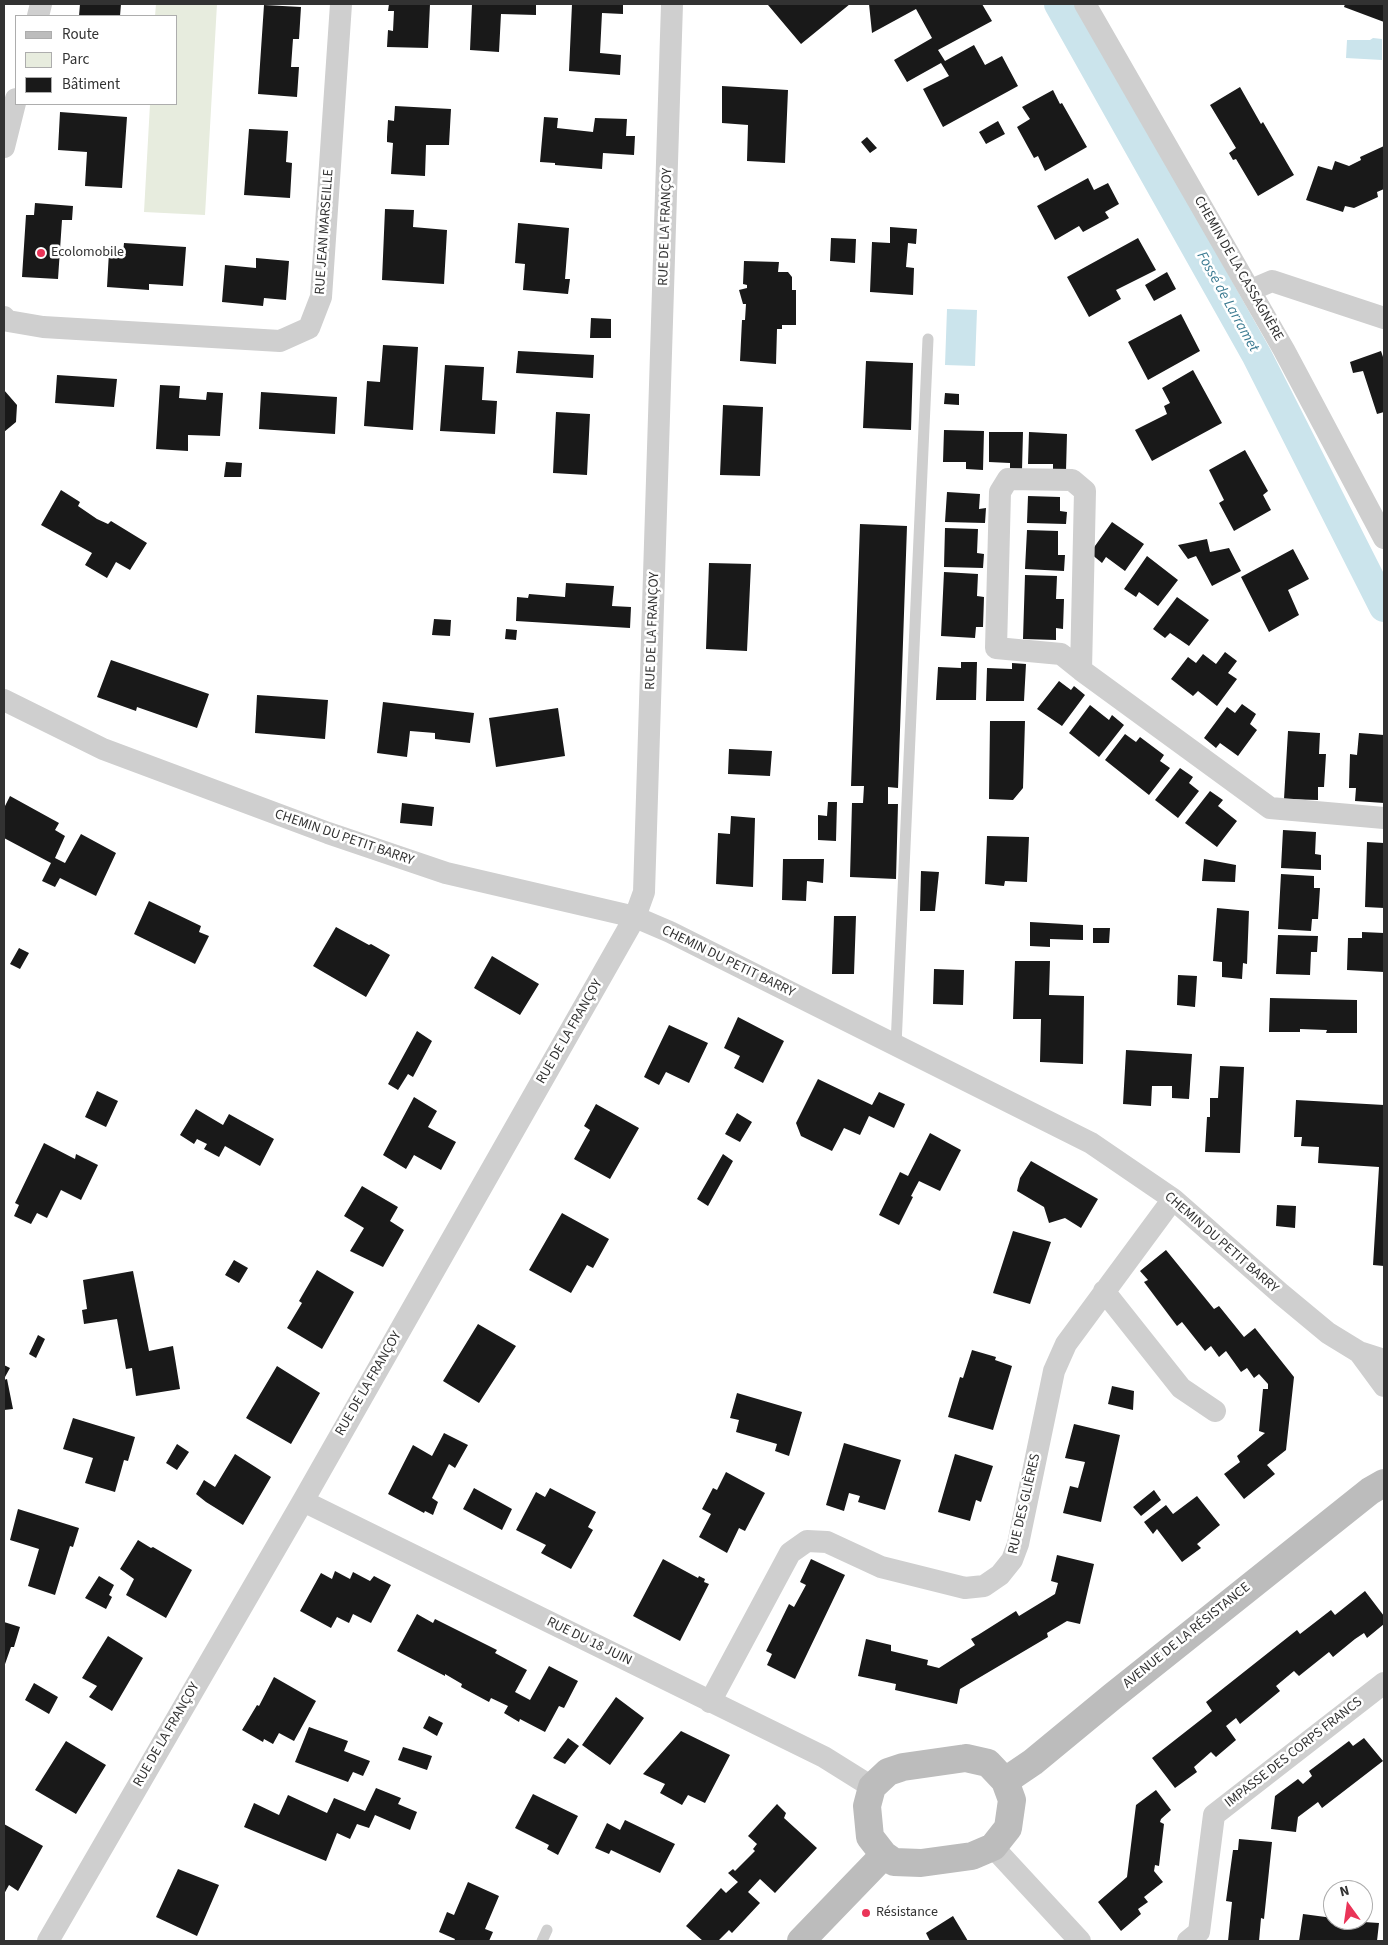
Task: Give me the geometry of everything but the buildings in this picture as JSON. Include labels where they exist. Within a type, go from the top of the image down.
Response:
[{"type":"street","name":"RUE JEAN MARSEILLE","points":[[4,317],[8,321],[42,327],[280,341],[309,328],[321,297],[341,4]]},
{"type":"street","name":"RUE DE LA FRANÇOY","points":[[48,1941],[303,1501],[635,917],[644,892],[672,4]]},
{"type":"street","name":"CHEMIN DE LA CASSAGNÈRE","points":[[1085,4],[1251,290],[1384,538]]},
{"type":"street","points":[[4,147],[15,103]]},
{"type":"street","points":[[1251,290],[1272,281],[1384,318]]},
{"type":"street","points":[[1081,670],[1085,491],[1072,480],[1008,479],[1000,492],[996,648],[1061,654],[1081,670],[1270,808],[1384,818]]},
{"type":"street","name":"CHEMIN DU PETIT BARRY","points":[[4,700],[103,749],[328,833],[446,873],[635,917],[670,932],[1090,1143],[1173,1199],[1280,1294],[1328,1333],[1359,1352],[1384,1360]]},
{"type":"street","name":"RUE DES GLIÈRES","points":[[710,1702],[790,1553],[807,1541],[827,1542],[881,1566],[965,1588],[984,1586],[1000,1574],[1012,1560],[1018,1544],[1054,1371],[1066,1344],[1173,1199]]},
{"type":"street","points":[[1104,1291],[1181,1388],[1215,1412]]},
{"type":"street","points":[[1359,1352],[1384,1386]]},
{"type":"street","name":"AVENUE DE LA RÉSISTANCE","points":[[1005,1781],[1033,1762],[1379,1482]]},
{"type":"street","name":"RUE DU 18 JUIN","points":[[303,1501],[824,1757],[872,1787]]},
{"type":"street","name":"IMPASSE DES CORPS FRANCS","points":[[1188,1941],[1199,1932],[1214,1815],[1384,1683]]},
{"type":"street","points":[[966,1758],[988,1763],[1005,1781],[1012,1800],[1008,1828],[993,1847],[972,1856],[921,1863],[894,1862],[884,1855],[870,1837],[866,1806],[872,1787],[888,1772],[903,1767],[966,1758]]},
{"type":"street","points":[[993,1847],[1080,1941]]},
{"type":"street","points":[[801,1941],[884,1855]]},
{"type":"lane","points":[[896,1045],[928,338]]},
{"type":"green space","points":[[156,4],[217,4],[205,215],[144,212],[150,105],[178,105],[178,15],[155,15]]},
{"type":"water","points":[[1373,38],[1382,39],[1382,60],[1346,58],[1347,40],[1370,40]]},
{"type":"water","points":[[947,309],[977,310],[975,366],[945,365]]},
{"type":"waterway","name":"Fossé de Larramet","points":[[1059,4],[1257,356],[1384,607]]},
{"type":"place","name":"Ecolomobile","points":[[41,253]]},
{"type":"place","name":"Résistance","points":[[866,1913]]}]
